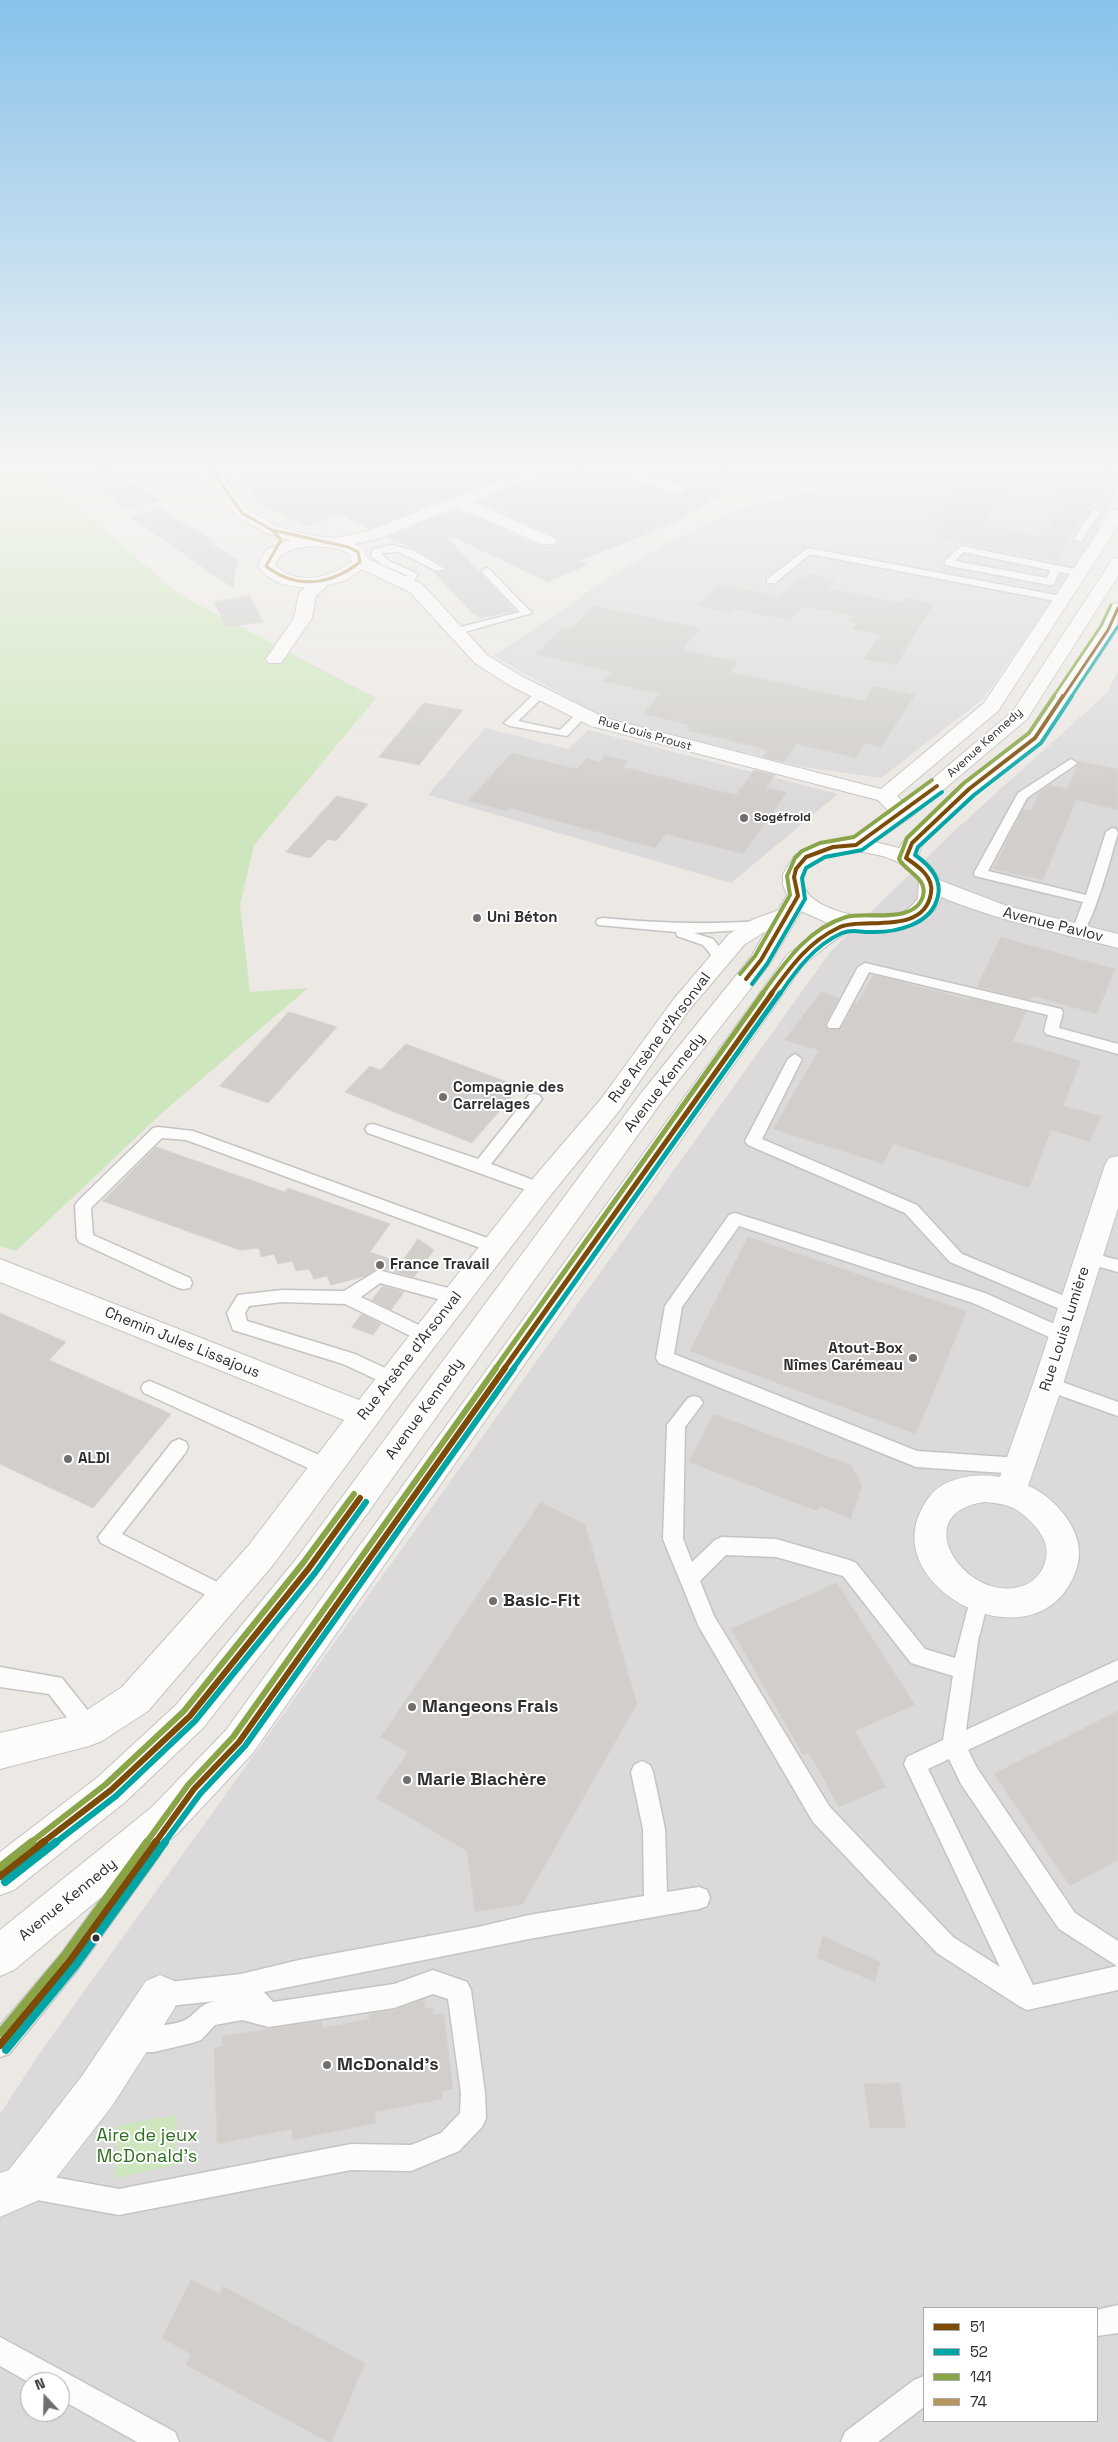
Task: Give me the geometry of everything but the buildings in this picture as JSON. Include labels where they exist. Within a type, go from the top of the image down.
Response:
[{"type":"street","points":[[277,576],[303,588],[331,576]]},
{"type":"street","name":"Rue Louis Proust","points":[[388,576],[416,588],[481,659],[516,681],[598,722],[673,744],[885,796],[904,813]]},
{"type":"street","points":[[885,796],[991,707],[1078,576]]},
{"type":"street","name":"Avenue Kennedy","points":[[855,845],[904,813],[1020,715],[1110,576]]},
{"type":"street","points":[[276,660],[303,618],[303,588]]},
{"type":"street","name":"Avenue Kennedy","points":[[906,858],[912,843],[968,789],[1035,738],[1108,630],[1118,608]]},
{"type":"street","points":[[855,845],[891,851],[906,858],[926,874],[931,884],[931,894],[922,910],[908,918],[891,923],[870,925],[850,923],[828,917],[811,908],[781,912],[793,884],[794,871],[802,860],[816,852],[834,846],[855,845]]},
{"type":"street","name":"Avenue Pavlov","points":[[931,884],[988,908],[1118,941]]},
{"type":"street","name":"Avenue Pavlov","points":[[922,910],[988,908]]},
{"type":"street","name":"Avenue Kennedy","points":[[0,1876],[111,1790],[190,1716],[309,1568],[651,1098],[761,960],[781,912]]},
{"type":"street","name":"Rue Arsène d'Arsonval","points":[[0,1751],[89,1729],[135,1699],[261,1555],[425,1336],[540,1189],[610,1105],[681,1005],[737,939],[781,912]]},
{"type":"street","name":"Avenue Kennedy","points":[[0,1956],[165,1820],[239,1742],[796,959],[828,935],[850,923]]},
{"type":"street","name":"Rue Louis Lumière","points":[[1015,1479],[1064,1336],[1118,1165]]},
{"type":"street","name":"Chemin Jules Lissajous","points":[[0,1270],[364,1415]]},
{"type":"street","points":[[1015,1479],[1037,1508],[1049,1519],[1060,1538],[1064,1558],[1059,1577],[1046,1592],[1027,1601],[1004,1603],[980,1598],[956,1584],[938,1565],[930,1542],[931,1521],[942,1503],[961,1492],[985,1488],[1015,1479]]},
{"type":"street","points":[[12,2190],[97,2091],[160,1995]]},
{"type":"lane","points":[[406,583],[411,576]]},
{"type":"lane","points":[[457,631],[527,613],[491,576]]},
{"type":"lane","points":[[771,581],[777,576]]},
{"type":"lane","points":[[942,576],[1061,599]]},
{"type":"lane","points":[[1018,576],[1050,582],[1053,576]]},
{"type":"lane","points":[[541,693],[510,723],[563,734],[582,714]]},
{"type":"lane","points":[[1070,763],[1022,796],[980,873],[1091,900]]},
{"type":"lane","points":[[1078,930],[1091,900],[1112,832]]},
{"type":"lane","points":[[603,922],[666,928],[708,929],[781,912]]},
{"type":"lane","points":[[666,928],[708,942],[721,958]]},
{"type":"lane","points":[[834,1025],[865,966],[1056,1012],[1051,1031],[1118,1049]]},
{"type":"lane","points":[[795,1059],[753,1141],[911,1208],[956,1258],[1073,1307]]},
{"type":"lane","points":[[481,1166],[534,1099]]},
{"type":"lane","points":[[373,1129],[481,1166],[540,1189]]},
{"type":"lane","points":[[184,1284],[85,1238],[83,1206],[158,1132],[188,1135],[495,1247]]},
{"type":"lane","points":[[1015,1479],[916,1460],[666,1358],[674,1306],[735,1219],[979,1298],[1064,1336]]},
{"type":"lane","points":[[1088,1258],[1118,1266]]},
{"type":"lane","points":[[347,1298],[378,1276],[456,1297]]},
{"type":"lane","points":[[392,1379],[349,1359],[238,1325],[236,1313],[244,1300],[282,1296],[347,1298],[425,1336]]},
{"type":"lane","points":[[1048,1384],[1118,1409]]},
{"type":"lane","points":[[150,1388],[326,1467]]},
{"type":"lane","points":[[694,1403],[676,1425],[674,1539],[706,1621],[821,1814],[945,1945],[1027,1998],[1118,1978]]},
{"type":"lane","points":[[179,1447],[108,1537],[226,1596]]},
{"type":"lane","points":[[689,1578],[722,1546],[776,1548],[849,1569],[918,1656],[964,1670]]},
{"type":"lane","points":[[980,1598],[968,1641],[953,1744],[969,1776],[1067,1921],[1118,1955]]},
{"type":"lane","points":[[1027,1998],[915,1764],[953,1744],[1118,1670]]},
{"type":"lane","points":[[0,1677],[55,1685],[89,1729]]},
{"type":"lane","points":[[642,1772],[654,1830],[656,1904]]},
{"type":"lane","points":[[0,2045],[70,1961],[194,1789]]},
{"type":"lane","points":[[160,1995],[241,1986],[309,1970],[656,1904],[699,1898]]},
{"type":"lane","points":[[12,2190],[119,2202],[351,2158],[411,2158],[450,2142],[473,2118],[474,2093],[459,1990],[433,1982],[394,1996],[269,2015],[242,2008],[209,2014],[192,2031],[154,2040],[131,2040]]},
{"type":"lane","points":[[241,1986],[269,2015]]},
{"type":"lane","points":[[1098,2323],[1118,2319]]},
{"type":"lane","points":[[0,2351],[38,2372]]},
{"type":"lane","points":[[70,2390],[165,2442]]},
{"type":"lane","points":[[855,2442],[923,2391]]},
{"type":"shaded area","points":[[611,576],[1069,576],[983,699],[881,778],[803,767],[602,717],[494,656]]},
{"type":"shaded area","points":[[1118,670],[1118,2442],[0,2442],[0,2114],[42,2050],[831,951],[953,832],[1108,692]]},
{"type":"shaded area","points":[[485,728],[568,749],[588,730],[838,794],[731,883],[428,795]]},
{"type":"green space","points":[[0,576],[158,576],[180,595],[376,698],[254,845],[240,905],[250,992],[308,988],[163,1112],[16,1251],[0,1246]]},
{"type":"green space","name":"Aire de jeux McDonald's","points":[[177,2115],[176,2165],[115,2178],[117,2126]]},
{"type":"transit line","name":"74","points":[[280,576],[288,580],[313,582],[338,576]]},
{"type":"transit line","name":"141","points":[[0,2033],[64,1956],[188,1785],[233,1737],[790,955],[822,929],[843,918],[895,915],[913,908],[919,902],[923,896],[922,882],[899,859],[907,838],[964,783],[1029,733],[1101,626],[1111,605]]},
{"type":"transit line","name":"51","points":[[0,2045],[70,1961],[194,1789],[239,1742],[796,959],[833,930],[850,923],[888,924],[907,919],[923,909],[928,903],[931,888],[928,877],[906,858],[912,843],[969,789],[1035,738],[1108,630],[1118,608]]},
{"type":"transit line","name":"52","points":[[6,2050],[76,1965],[200,1794],[245,1746],[801,964],[842,933],[852,931],[882,932],[903,928],[923,919],[931,912],[939,893],[938,881],[932,871],[915,855],[918,847],[974,795],[1041,743],[1118,626]]},
{"type":"transit line","name":"141","points":[[740,974],[755,956],[790,895],[787,876],[795,858],[802,851],[820,843],[854,837],[932,780]]},
{"type":"transit line","name":"51","points":[[746,979],[761,960],[798,896],[794,877],[796,869],[806,857],[833,847],[856,845],[937,786]]},
{"type":"transit line","name":"52","points":[[752,984],[767,964],[805,899],[802,878],[806,868],[825,857],[862,850],[942,792]]},
{"type":"transit line","name":"141","points":[[0,1867],[106,1784],[184,1711],[303,1563],[354,1494]]},
{"type":"transit line","name":"51","points":[[0,1876],[111,1790],[190,1716],[309,1568],[360,1498]]},
{"type":"transit line","name":"52","points":[[5,1882],[116,1796],[195,1721],[315,1573],[366,1502]]},
{"type":"place","name":"Sogéfroid","points":[[744,818]]},
{"type":"place","name":"Uni Béton","points":[[477,918]]},
{"type":"place","name":"Compagnie des Carrelages","points":[[443,1097]]},
{"type":"place","name":"France Travail","points":[[380,1265]]},
{"type":"place","name":"Atout-Box Nîmes Carémeau","points":[[913,1358]]},
{"type":"place","name":"ALDI","points":[[68,1459]]},
{"type":"place","name":"Basic-Fit","points":[[493,1601]]},
{"type":"place","name":"Mangeons Frais","points":[[412,1707]]},
{"type":"place","name":"Marie Blachère","points":[[407,1780]]},
{"type":"place","name":"McDonald's","points":[[327,2065]]}]
